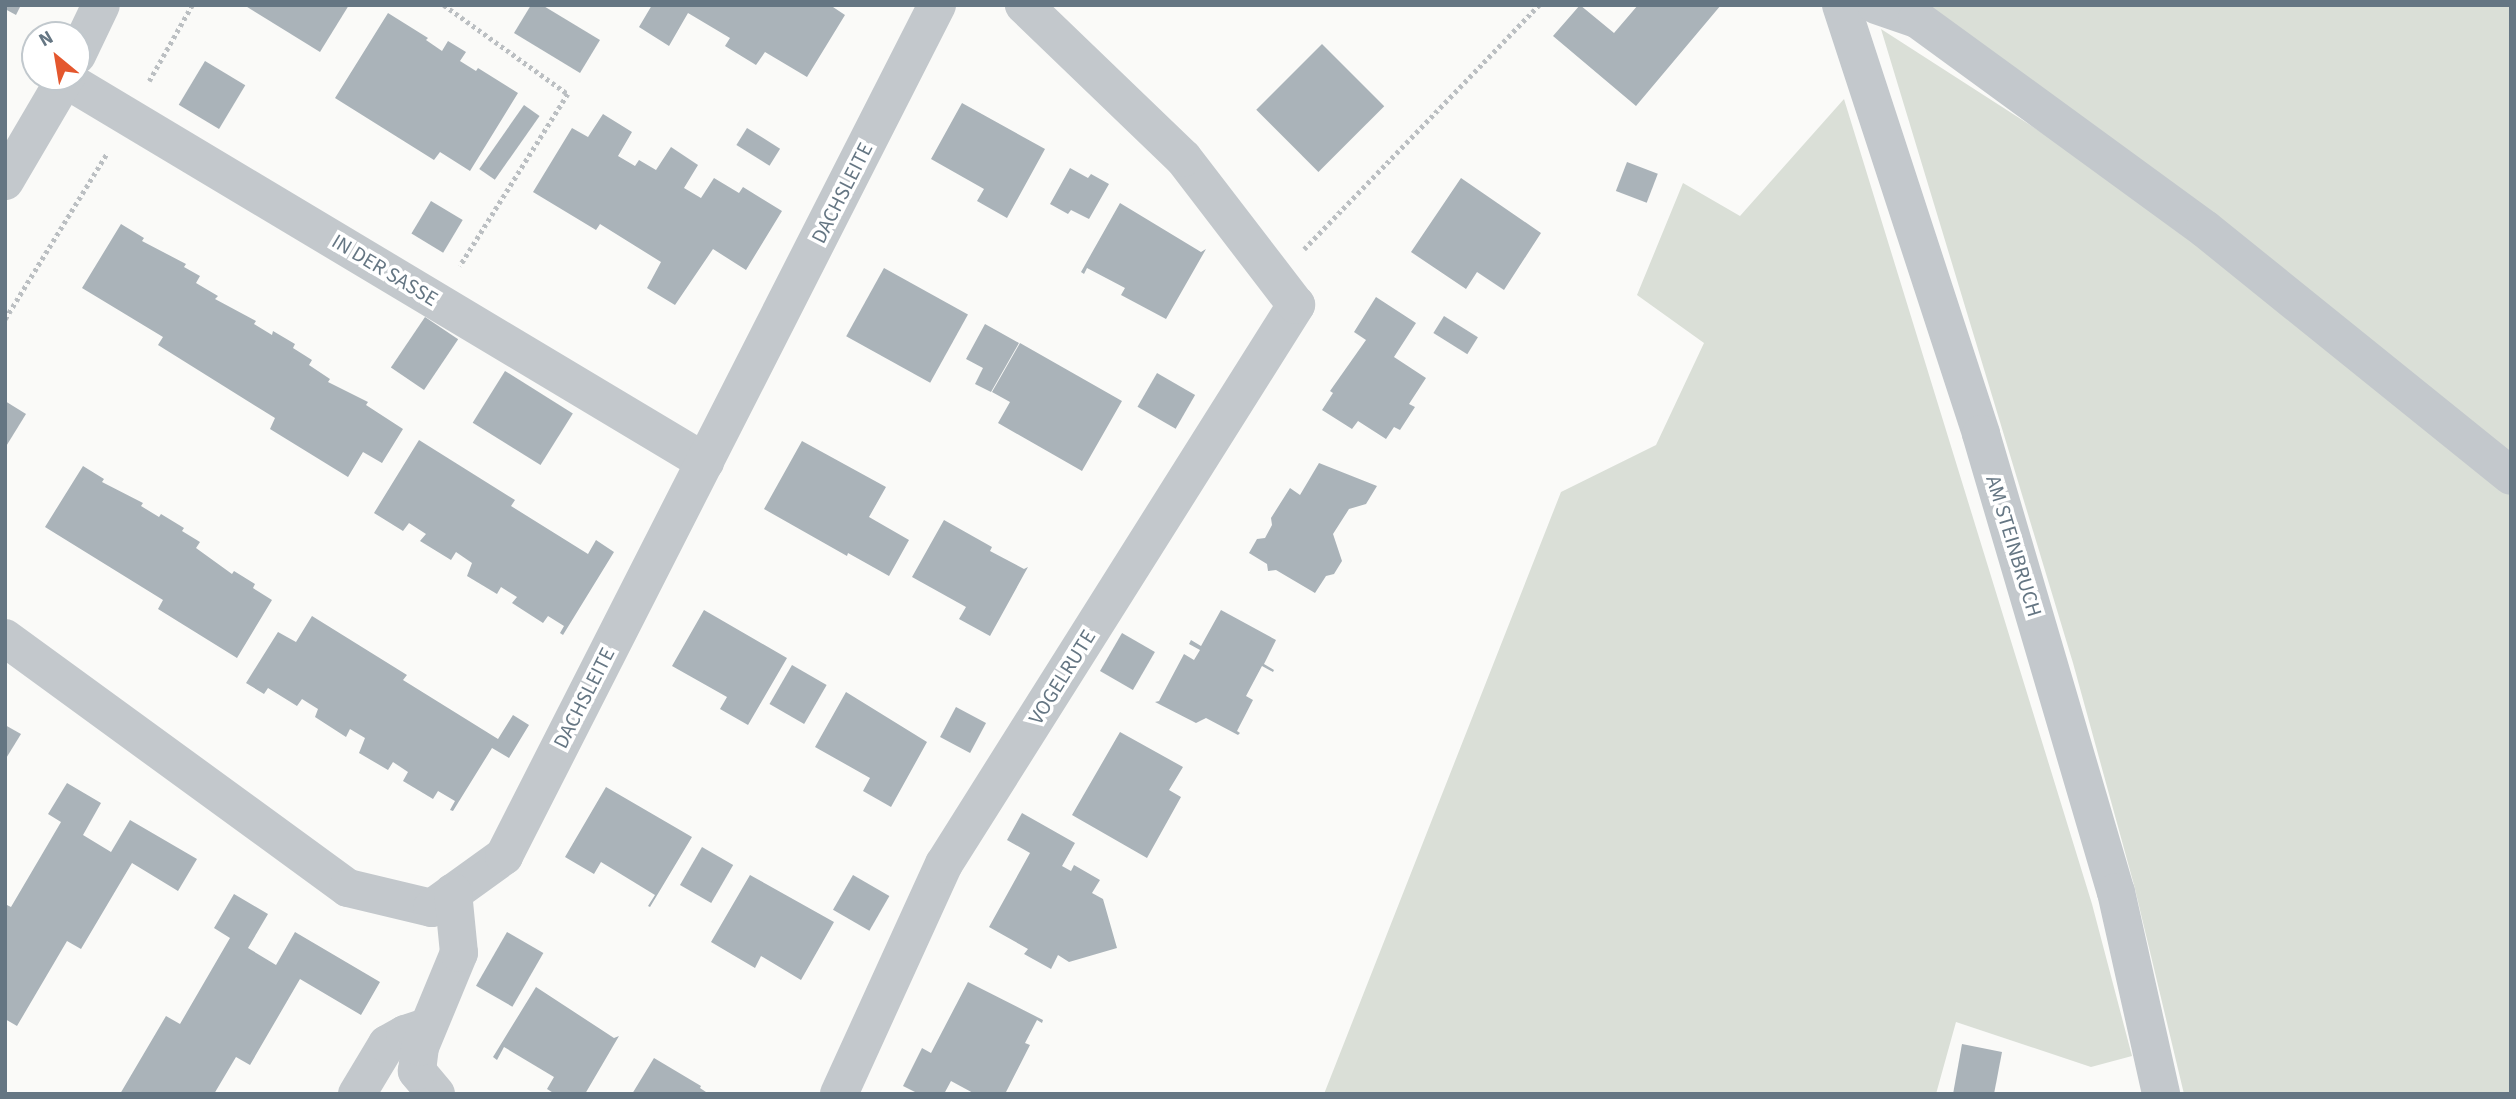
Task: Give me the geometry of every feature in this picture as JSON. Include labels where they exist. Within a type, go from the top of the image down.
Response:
[{"type":"street","points":[[91,26],[101,5]]},
{"type":"street","name":"DACHSLEITE","points":[[5,638],[348,888],[432,908],[503,856],[937,5]]},
{"type":"street","points":[[1024,5],[1184,158],[1277,277]]},
{"type":"street","name":"AM STEINBRUCH","points":[[1841,5],[1980,434],[2116,892],[2161,1094]]},
{"type":"street","points":[[1876,5],[1917,19],[2205,229],[2511,477]]},
{"type":"street","name":"IN DER SASSE","points":[[91,86],[130,116],[705,462]]},
{"type":"street","points":[[5,181],[58,91]]},
{"type":"street","name":"VOGELRUTE","points":[[839,1094],[944,864],[1296,305],[1277,277]]},
{"type":"street","points":[[436,1094],[417,1071],[419,1047],[459,953],[453,892]]},
{"type":"street","points":[[357,1094],[387,1044],[405,1034],[428,1027]]},
{"type":"path","points":[[5,319],[130,116],[192,5]]},
{"type":"path","points":[[438,302],[568,94],[444,5]]},
{"type":"path","points":[[1277,277],[1539,5]]},
{"type":"shaded area","points":[[1927,5],[2511,5],[2511,464]]},
{"type":"shaded area","points":[[1881,29],[2168,214],[2511,485],[2511,1094],[2184,1094],[2134,885],[2073,663]]},
{"type":"shaded area","points":[[1844,99],[2092,904],[2132,1056],[2091,1067],[1956,1022],[1936,1094],[1324,1094],[1561,492],[1656,445],[1704,343],[1637,295],[1683,183],[1740,216]]},
{"type":"building","points":[[5,5],[21,5],[16,15],[5,9]]},
{"type":"building","points":[[244,5],[349,5],[320,52]]},
{"type":"building","points":[[531,5],[542,5],[600,40],[580,73],[514,33]]},
{"type":"building","points":[[652,5],[830,5],[845,15],[807,77],[765,52],[756,65],[725,46],[730,38],[688,13],[669,46],[639,27]]},
{"type":"building","points":[[1580,5],[1614,33],[1638,5],[1721,5],[1636,106],[1553,36]]},
{"type":"building","points":[[388,13],[428,38],[426,40],[442,51],[448,41],[466,52],[460,61],[476,71],[478,68],[518,93],[470,171],[440,152],[434,160],[335,98]]},
{"type":"building","points":[[1322,44],[1384,106],[1318,172],[1256,110]]},
{"type":"building","points":[[205,61],[245,85],[219,129],[179,105]]},
{"type":"building","points":[[962,103],[1045,149],[1007,218],[977,201],[984,189],[931,159]]},
{"type":"building","points":[[524,105],[540,116],[495,180],[479,169]]},
{"type":"building","points":[[603,114],[632,132],[618,156],[635,166],[639,160],[656,170],[671,147],[698,165],[684,188],[701,198],[714,178],[739,193],[743,187],[782,211],[746,270],[713,249],[675,305],[647,288],[661,262],[600,224],[596,230],[533,192],[572,128],[588,137]]},
{"type":"building","points":[[747,128],[780,149],[769,166],[736,145]]},
{"type":"building","points":[[1627,162],[1658,174],[1647,203],[1616,191]]},
{"type":"building","points":[[1070,168],[1088,178],[1091,174],[1109,184],[1089,219],[1071,210],[1068,214],[1050,204]]},
{"type":"building","points":[[1461,178],[1541,233],[1504,290],[1477,272],[1466,289],[1411,252]]},
{"type":"building","points":[[431,201],[463,220],[443,253],[411,234]]},
{"type":"building","points":[[1120,203],[1201,252],[1206,249],[1166,319],[1121,295],[1125,288],[1087,268],[1084,274],[1081,272]]},
{"type":"building","points":[[121,224],[144,238],[142,241],[186,264],[184,267],[200,276],[196,283],[218,296],[215,299],[256,321],[254,324],[272,335],[273,331],[295,344],[293,348],[312,360],[309,365],[330,379],[328,382],[368,402],[366,405],[403,429],[382,463],[363,452],[348,477],[270,429],[275,418],[158,345],[163,337],[82,288]]},
{"type":"building","points":[[884,268],[968,315],[930,383],[846,336]]},
{"type":"building","points":[[1376,297],[1416,323],[1394,357],[1426,378],[1409,404],[1415,407],[1400,430],[1394,427],[1386,439],[1358,421],[1352,429],[1322,410],[1333,393],[1330,391],[1366,340],[1354,332]]},
{"type":"building","points":[[1444,316],[1478,337],[1467,354],[1433,333]]},
{"type":"building","points":[[425,317],[458,339],[424,390],[391,368]]},
{"type":"building","points":[[985,324],[1019,343],[991,392],[975,384],[983,368],[966,359]]},
{"type":"building","points":[[1020,343],[1122,401],[1082,471],[998,423],[1010,402],[992,392]]},
{"type":"building","points":[[505,371],[573,413],[541,465],[473,423]]},
{"type":"building","points":[[1157,373],[1195,395],[1176,429],[1138,407]]},
{"type":"building","points":[[5,401],[26,414],[5,448]]},
{"type":"building","points":[[419,440],[515,500],[511,506],[588,554],[596,540],[614,552],[563,635],[560,633],[564,626],[548,616],[543,623],[512,603],[517,597],[501,587],[497,594],[467,576],[472,563],[456,552],[451,560],[420,541],[426,534],[409,523],[403,531],[374,513]]},
{"type":"building","points":[[802,441],[886,487],[869,517],[909,540],[889,576],[848,553],[847,556],[764,509]]},
{"type":"building","points":[[1319,463],[1377,486],[1366,504],[1349,509],[1333,534],[1342,561],[1334,574],[1326,576],[1315,593],[1276,570],[1268,571],[1267,564],[1249,553],[1257,539],[1265,538],[1272,525],[1271,518],[1290,488],[1300,495]]},
{"type":"building","points":[[83,466],[104,479],[102,482],[143,503],[141,506],[184,528],[182,531],[200,542],[196,548],[232,574],[234,571],[255,584],[253,588],[272,600],[237,658],[158,609],[163,600],[45,527]]},
{"type":"building","points":[[944,520],[992,547],[990,551],[1024,569],[1028,567],[990,636],[959,619],[966,607],[912,577]]},
{"type":"building","points":[[704,610],[787,658],[748,725],[720,709],[727,697],[672,666]]},
{"type":"building","points":[[1221,610],[1276,640],[1264,664],[1274,670],[1273,672],[1262,666],[1246,696],[1253,700],[1237,731],[1240,733],[1238,735],[1206,718],[1196,723],[1155,702],[1159,701],[1184,654],[1194,660],[1200,650],[1189,644],[1191,640],[1201,646]]},
{"type":"building","points":[[312,616],[407,675],[403,680],[498,739],[513,715],[529,725],[509,758],[492,748],[453,811],[450,810],[455,801],[438,791],[433,799],[403,781],[408,772],[393,762],[388,770],[359,753],[365,738],[350,729],[346,737],[315,717],[318,709],[302,699],[297,706],[268,688],[264,694],[246,683],[278,632],[296,642]]},
{"type":"building","points":[[1122,633],[1155,652],[1133,690],[1100,671]]},
{"type":"building","points":[[792,665],[827,685],[804,724],[770,704]]},
{"type":"building","points":[[846,692],[927,742],[891,807],[863,791],[870,778],[815,747]]},
{"type":"building","points":[[956,707],[986,723],[970,753],[940,737]]},
{"type":"building","points":[[5,725],[21,734],[5,760]]},
{"type":"building","points":[[1120,732],[1183,767],[1169,790],[1181,797],[1147,858],[1072,815]]},
{"type":"building","points":[[67,783],[101,803],[83,835],[111,852],[130,820],[197,859],[178,891],[132,863],[81,949],[67,941],[17,1026],[5,1019],[5,904],[11,907],[61,822],[48,814]]},
{"type":"building","points":[[606,787],[692,837],[650,907],[648,906],[655,895],[601,862],[594,874],[565,857]]},
{"type":"building","points":[[1022,813],[1075,843],[1062,866],[1071,871],[1074,865],[1100,880],[1092,893],[1103,899],[1117,948],[1069,962],[1058,955],[1051,969],[1024,954],[1028,949],[989,927],[1030,853],[1007,840]]},
{"type":"building","points":[[702,847],[733,865],[711,903],[680,885]]},
{"type":"building","points":[[750,875],[834,922],[801,980],[761,956],[755,968],[711,942]]},
{"type":"building","points":[[853,875],[889,896],[869,931],[833,910]]},
{"type":"building","points":[[234,894],[268,914],[248,948],[276,965],[295,932],[380,982],[361,1015],[300,979],[250,1065],[236,1057],[214,1094],[120,1094],[166,1016],[180,1024],[230,938],[214,928]]},
{"type":"building","points":[[507,932],[543,953],[512,1007],[476,986]]},
{"type":"building","points":[[968,982],[1043,1020],[1042,1023],[1037,1020],[1025,1043],[1030,1045],[1005,1094],[975,1094],[951,1081],[944,1094],[919,1094],[903,1086],[922,1048],[931,1053]]},
{"type":"building","points":[[536,987],[614,1038],[619,1036],[585,1094],[555,1094],[547,1089],[554,1077],[504,1047],[497,1060],[493,1057]]},
{"type":"building","points":[[1962,1044],[2002,1052],[1994,1094],[1953,1094]]},
{"type":"building","points":[[654,1058],[701,1086],[700,1088],[709,1094],[632,1094]]}]
